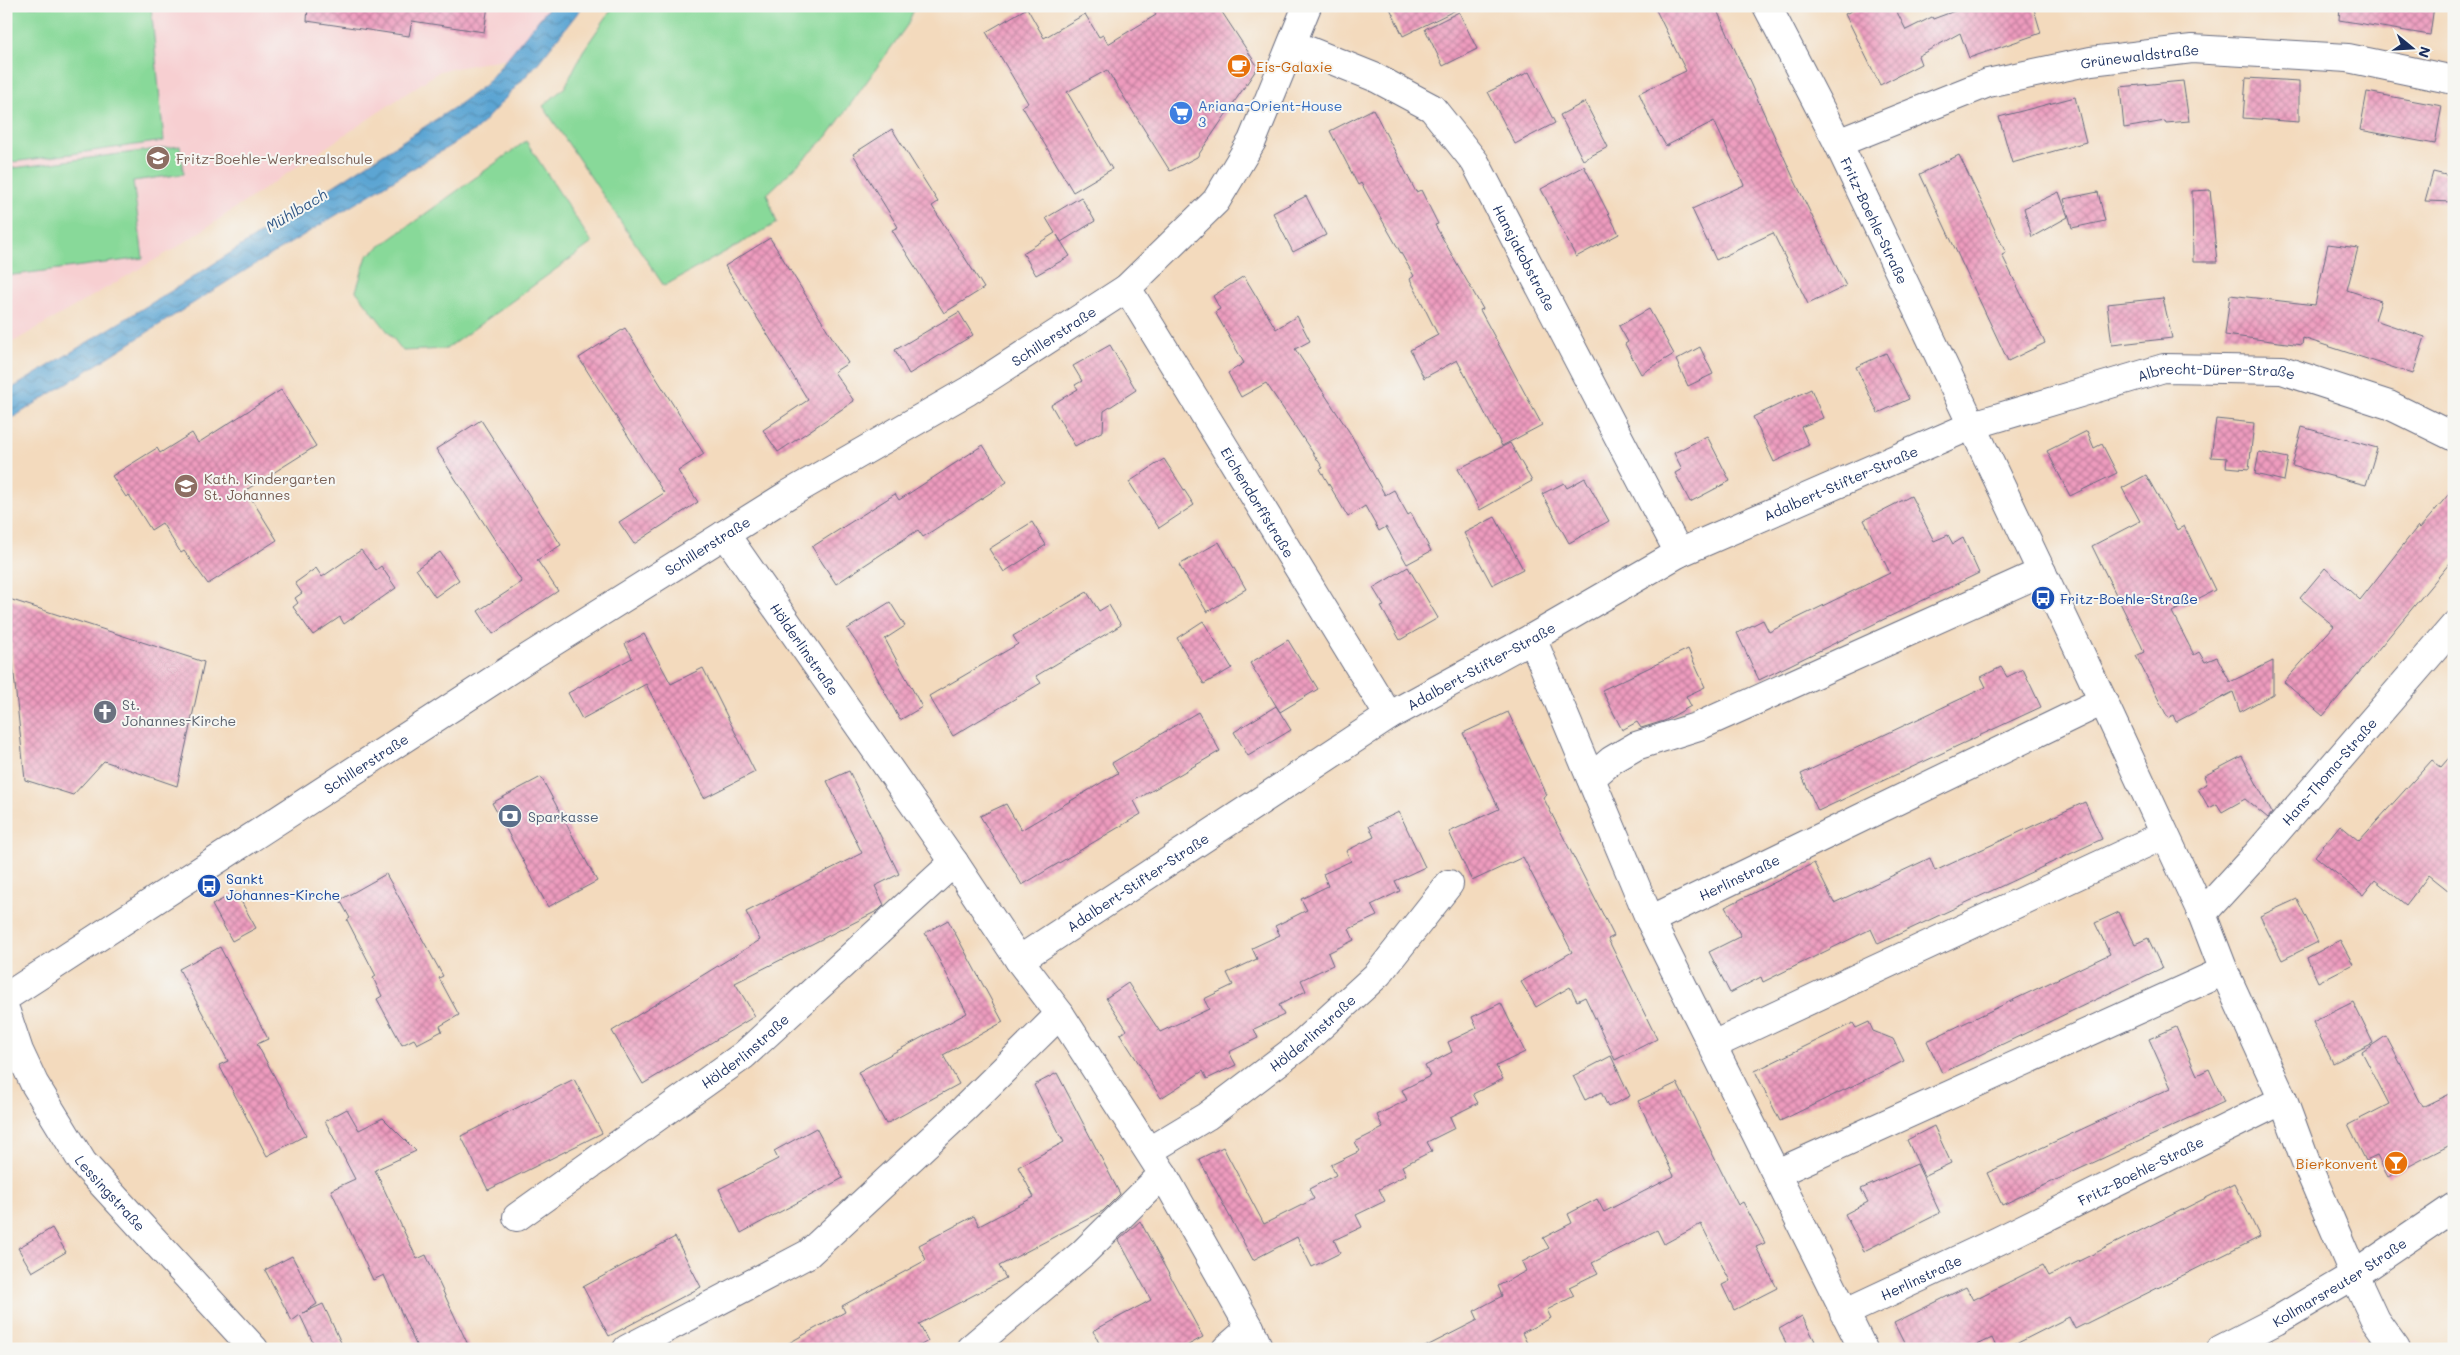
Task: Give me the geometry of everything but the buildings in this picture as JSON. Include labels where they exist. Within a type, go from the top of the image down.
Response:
[{"type":"street","name":"Schillerstraße","points":[[6,997],[510,670],[725,534],[789,494],[968,391],[1128,288],[1216,201],[1252,141],[1307,6]]},
{"type":"street","name":"Fritz-Boehle-Straße","points":[[1768,6],[1838,143],[2103,701],[2202,914],[2224,971],[2283,1100],[2354,1275],[2375,1320],[2396,1349]]},
{"type":"street","name":"Hansjakobstraße","points":[[1292,44],[1374,77],[1432,108],[1475,162],[1679,553]]},
{"type":"street","name":"Grünewaldstraße","points":[[1838,143],[1988,82],[2091,61],[2192,49],[2348,58],[2454,80]]},
{"type":"street","name":"Eichendorffstraße","points":[[1128,288],[1389,716]]},
{"type":"street","name":"Albrecht-Dürer-Straße","points":[[1972,425],[2164,368],[2282,370],[2389,405],[2454,437]]},
{"type":"street","name":"Adalbert-Stifter-Straße","points":[[1020,960],[1389,716],[1532,638],[1679,553],[1972,425]]},
{"type":"street","name":"Hölderlinstraße","points":[[725,534],[954,862],[1020,960],[1060,1014],[1156,1163],[1255,1338],[1226,1349]]},
{"type":"street","points":[[1591,778],[1612,760],[1636,746],[1699,726],[2042,572]]},
{"type":"street","name":"Hans-Thoma-Straße","points":[[2202,914],[2258,853],[2454,626]]},
{"type":"street","points":[[1532,638],[1650,920],[1863,1349]]},
{"type":"street","name":"Herlinstraße","points":[[1650,920],[2103,701]]},
{"type":"street","points":[[1713,1045],[2164,835]]},
{"type":"street","name":"Hölderlinstraße","points":[[517,1217],[744,1055],[954,862]]},
{"type":"street","name":"Hölderlinstraße","points":[[970,1349],[1082,1254],[1156,1163],[1207,1116],[1298,1047],[1378,974],[1449,884]]},
{"type":"street","points":[[1776,1173],[2224,971]]},
{"type":"street","name":"Lessingstraße","points":[[6,1012],[18,1051],[34,1083],[83,1163],[254,1349]]},
{"type":"street","points":[[627,1349],[808,1254],[964,1109],[1060,1014]]},
{"type":"street","name":"Fritz-Boehle-Straße","points":[[1998,1241],[2283,1100]]},
{"type":"street","name":"Kollmarsreuter Straße","points":[[2221,1349],[2276,1322],[2354,1275],[2454,1207]]},
{"type":"street","name":"Herlinstraße","points":[[1844,1313],[1998,1241]]},
{"type":"shaded area","name":"Fritz-Boehle-Werkrealschule","points":[[6,6],[550,6],[508,58],[440,71],[179,246],[6,346]]},
{"type":"shaded area","points":[[2352,1337],[2373,1349],[2319,1349]]},
{"type":"green space","points":[[6,6],[151,6],[164,141],[6,163]]},
{"type":"green space","points":[[614,6],[915,6],[908,24],[827,137],[767,194],[777,223],[664,286],[543,106],[565,87],[583,51]]},
{"type":"green space","points":[[526,141],[592,243],[446,349],[403,351],[356,291],[367,256]]},
{"type":"green space","points":[[180,146],[184,174],[133,181],[143,258],[6,276],[6,169]]},
{"type":"water","points":[[550,6],[583,6],[538,63],[476,130],[233,278],[6,422],[6,392],[181,285],[455,107],[485,85]]},
{"type":"place","name":"Eis-Galaxie","points":[[1239,66]]},
{"type":"place","name":"Ariana-Orient-House 3","points":[[1181,113]]},
{"type":"place","name":"Fritz-Boehle-Werkrealschule","points":[[158,158]]},
{"type":"place","name":"Kath. Kindergarten St. Johannes","points":[[186,486]]},
{"type":"place","name":"Fritz-Boehle-Straße","points":[[2043,598]]},
{"type":"place","name":"St. Johannes-Kirche","points":[[105,712]]},
{"type":"place","name":"Sparkasse","points":[[510,816]]},
{"type":"place","name":"Sankt Johannes-Kirche","points":[[209,886]]},
{"type":"place","name":"Bierkonvent","points":[[2396,1163]]},
{"type":"water label","name":"Mühlbach","points":[[296,210]]}]
